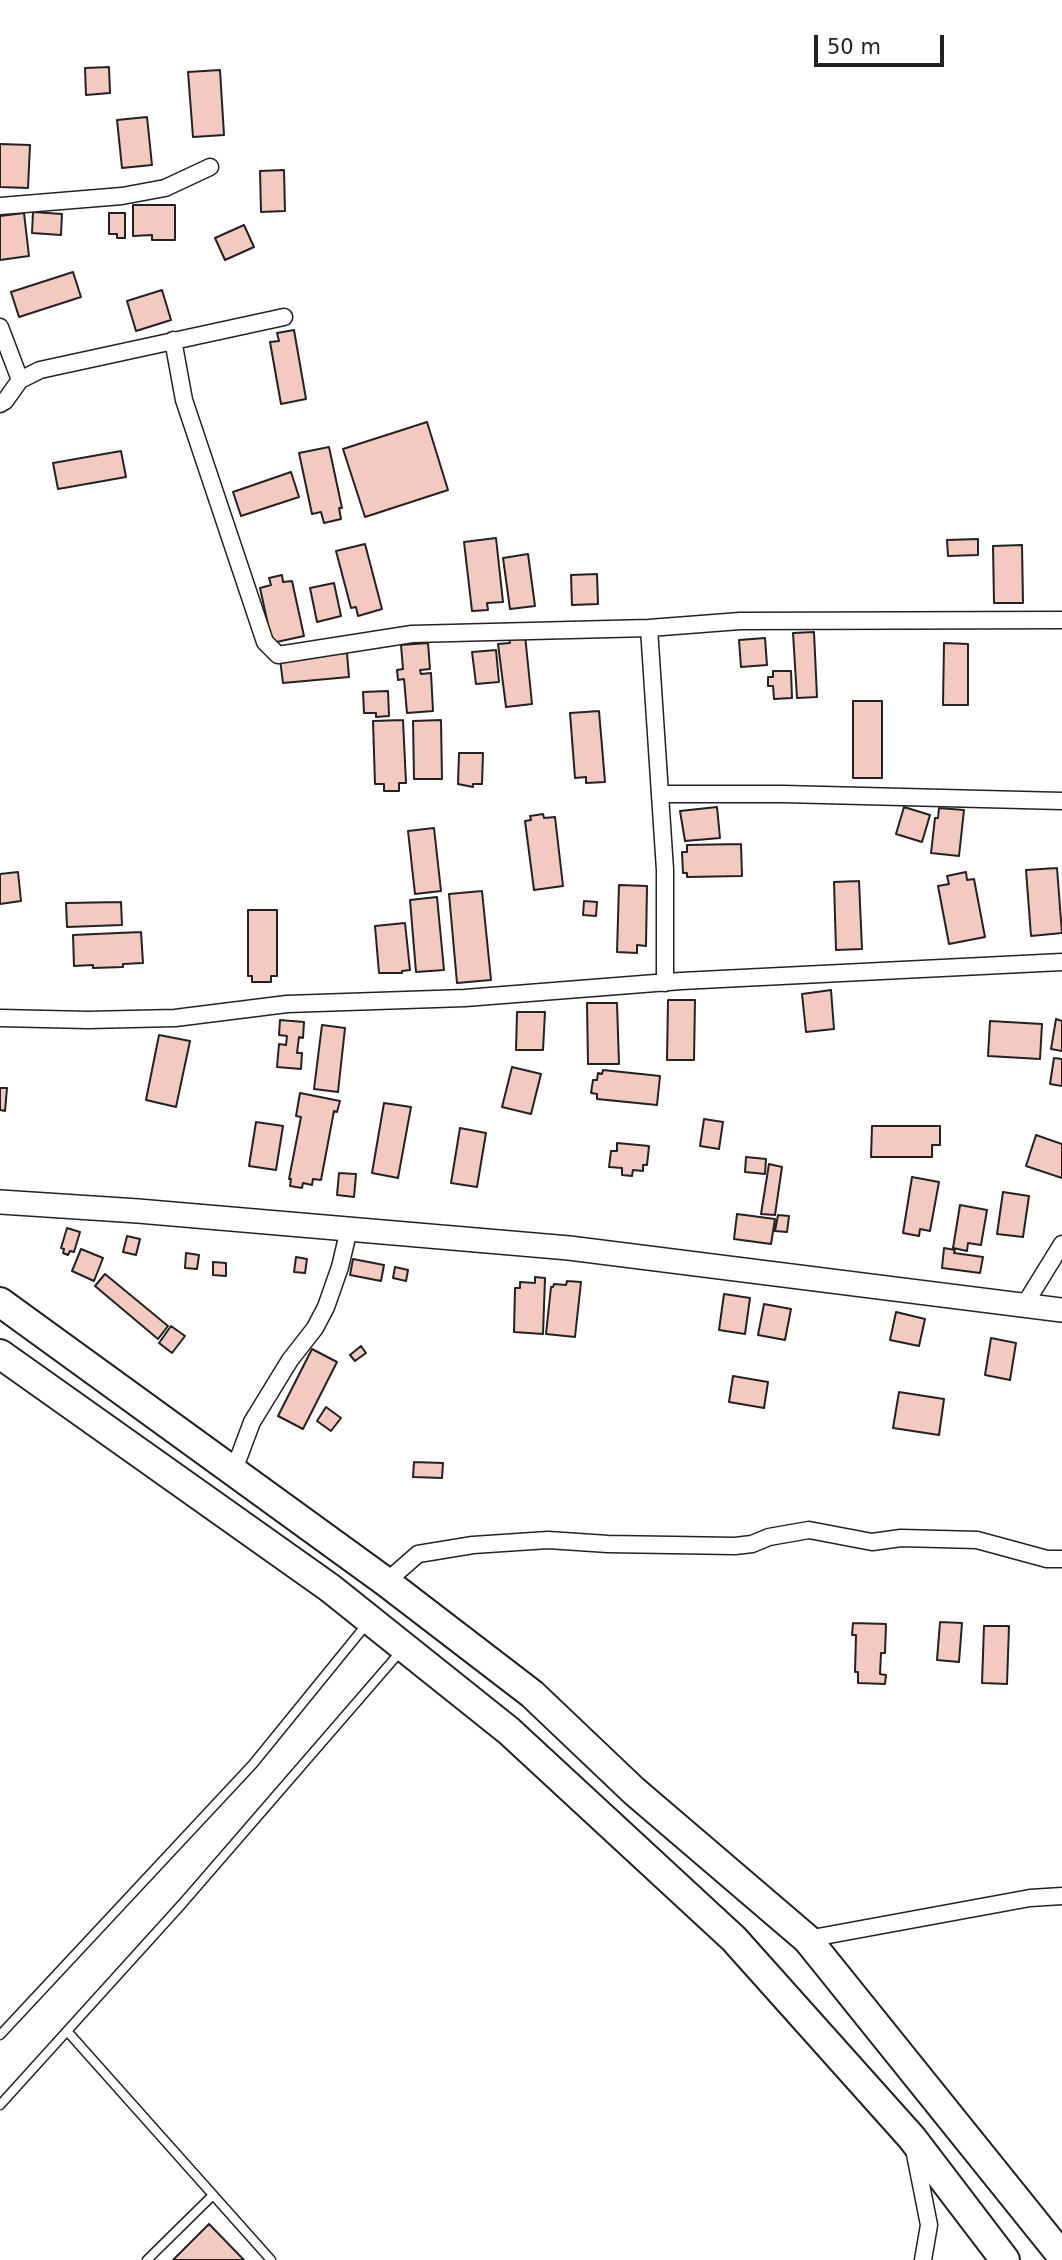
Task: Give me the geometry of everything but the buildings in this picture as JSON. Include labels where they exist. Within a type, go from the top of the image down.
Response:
[{"type":"highway","points":[[0,1302],[386,1582],[532,1694],[634,1791],[807,1939],[1062,2256]]},
{"type":"highway","points":[[0,1354],[330,1588],[509,1731],[734,1939],[912,2138],[1005,2260]]},
{"type":"highway","points":[[222,1510],[239,1474]]},
{"type":"highway","points":[[603,1818],[634,1791]]},
{"type":"street","points":[[0,206],[133,194],[164,188],[210,167]]},
{"type":"street","points":[[0,404],[20,380],[40,370],[284,317]]},
{"type":"street","points":[[0,327],[20,380]]},
{"type":"street","points":[[173,340],[184,400],[265,642],[278,655],[412,634],[649,628],[740,621],[1062,620]]},
{"type":"street","points":[[649,628],[665,870],[665,983]]},
{"type":"street","points":[[661,794],[783,794],[1062,801]]},
{"type":"street","points":[[0,1018],[175,1018],[287,1004],[465,998],[665,983],[1062,962]]},
{"type":"street","points":[[0,1202],[349,1229],[638,1256],[1062,1310]]},
{"type":"street","points":[[239,1474],[251,1422],[290,1360],[315,1328],[326,1307],[340,1267],[349,1229]]},
{"type":"street","points":[[1025,1304],[1062,1244]]},
{"type":"street","points":[[386,1582],[418,1554],[473,1545],[548,1540],[735,1546],[809,1530],[872,1542],[901,1538],[977,1540],[1047,1559],[1062,1559]]},
{"type":"street","points":[[807,1939],[1030,1898],[1062,1896]]},
{"type":"street","points":[[912,2138],[929,2225],[923,2260]]},
{"type":"lane","points":[[0,2035],[253,1763],[370,1620]]},
{"type":"lane","points":[[2,2099],[182,1904],[404,1647]]},
{"type":"lane","points":[[67,2031],[271,2260]]},
{"type":"lane","points":[[147,2260],[213,2195]]}]
